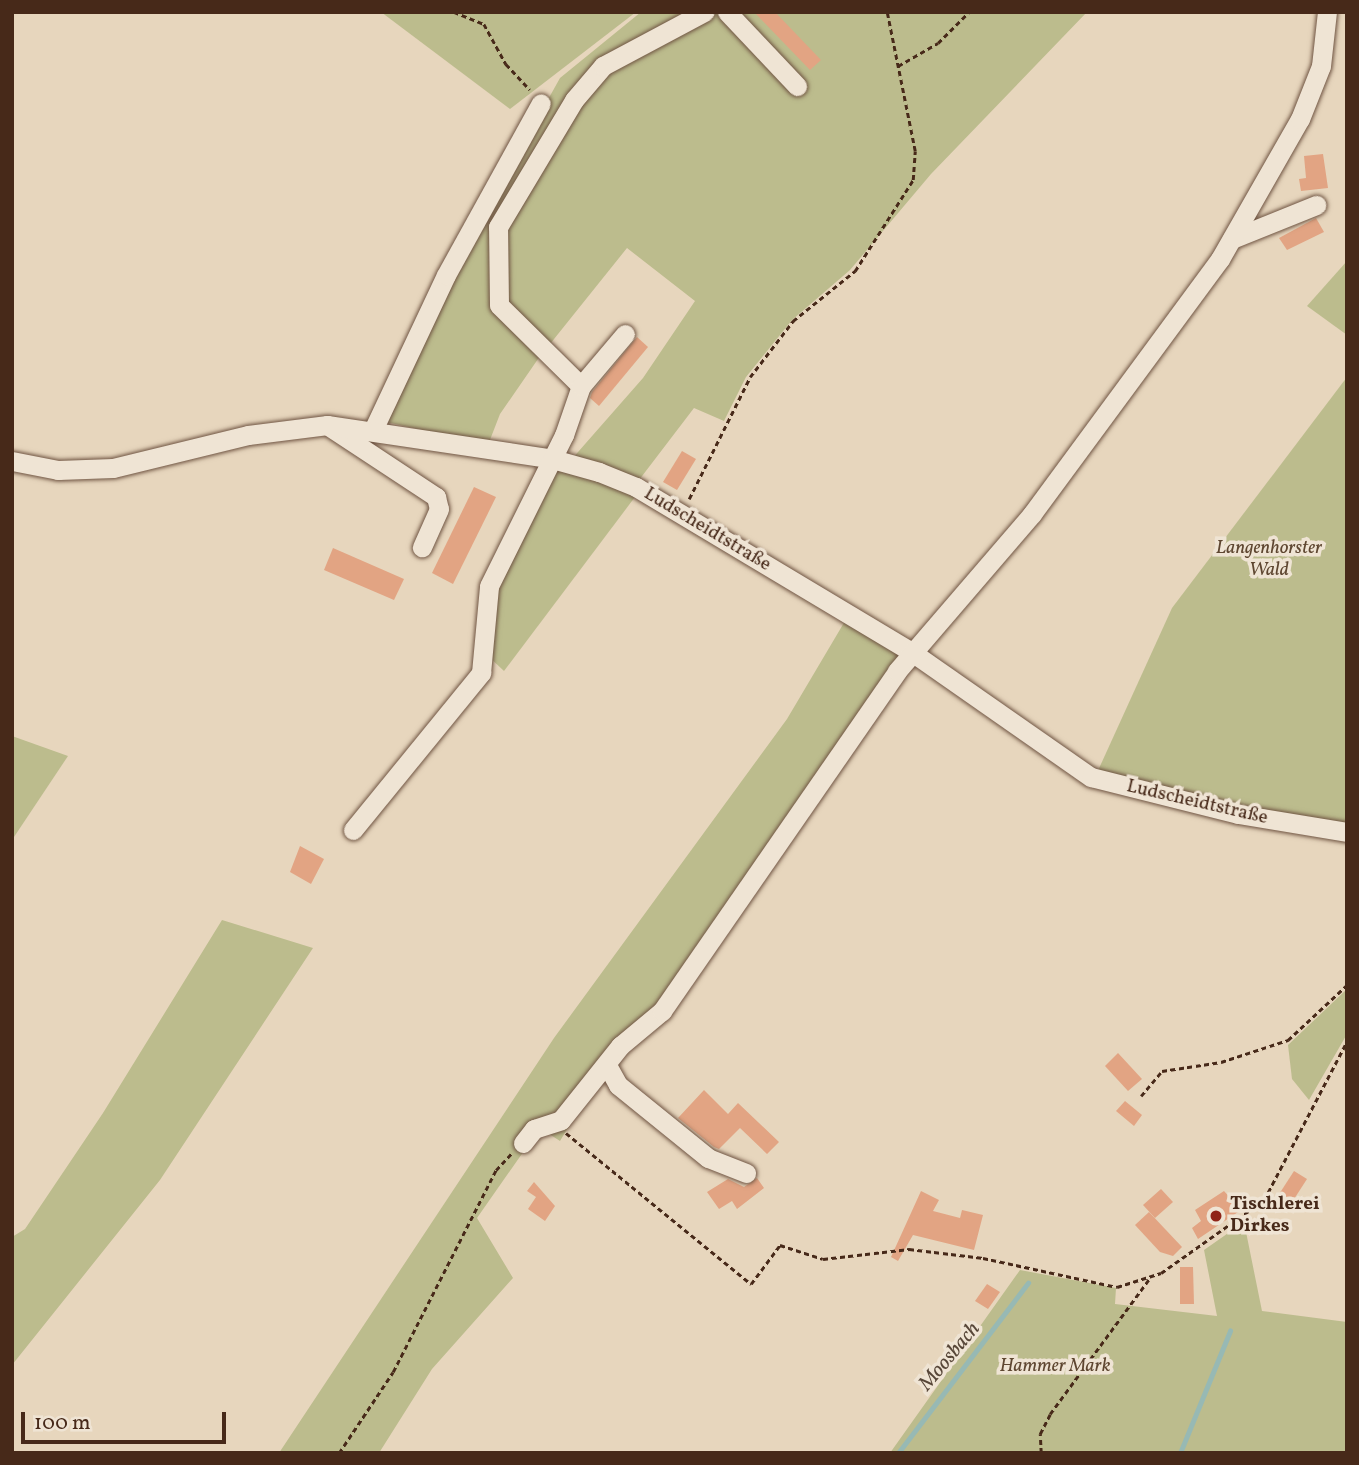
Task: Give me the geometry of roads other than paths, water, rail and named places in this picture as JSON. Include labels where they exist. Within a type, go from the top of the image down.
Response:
[{"type":"street","points":[[581,386],[499,305],[498,227],[574,100],[603,66],[704,12]]},
{"type":"street","points":[[727,12],[797,86]]},
{"type":"street","points":[[523,1143],[534,1129],[561,1120],[620,1046],[662,1011],[800,805],[850,745],[913,653],[1032,514],[1232,239],[1300,119],[1321,66],[1326,12]]},
{"type":"street","points":[[374,428],[446,275],[541,103]]},
{"type":"street","points":[[1232,239],[1316,205]]},
{"type":"street","points":[[353,830],[481,673],[489,586],[549,458],[564,435],[581,386],[625,334]]},
{"type":"street","points":[[327,425],[436,497],[439,509],[422,547]]},
{"type":"street","name":"Ludscheidtstraße","points":[[12,461],[58,470],[101,469],[248,435],[327,425],[374,428],[549,458],[618,478],[681,514],[913,653],[1039,745],[1091,777],[1237,814],[1347,832]]},
{"type":"street","points":[[607,1065],[618,1085],[708,1158],[746,1173]]},
{"type":"waterway","name":"Moosbach","points":[[898,1453],[1028,1283]]},
{"type":"waterway","points":[[1180,1453],[1230,1331]]},
{"type":"place","name":"Tischlerei Dirkes","points":[[1216,1216]]},
{"type":"park label","name":"Langenhorster Wald","points":[[1269,560]]},
{"type":"park label","name":"Hammer Mark","points":[[1055,1367]]}]
